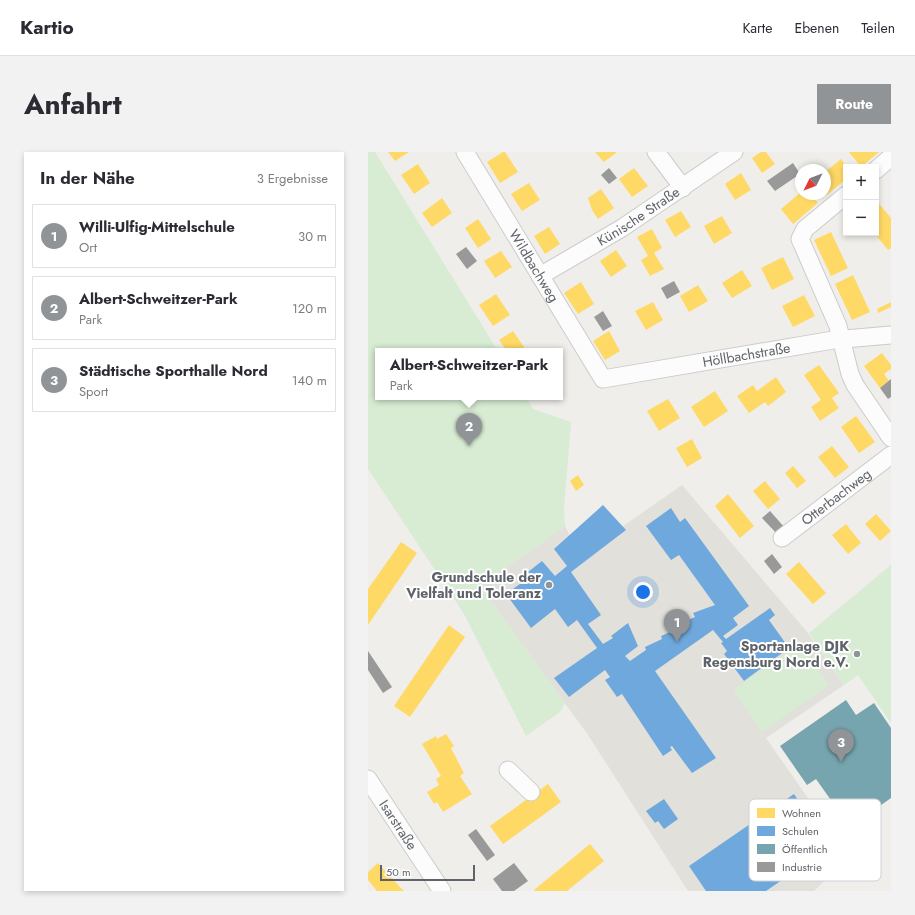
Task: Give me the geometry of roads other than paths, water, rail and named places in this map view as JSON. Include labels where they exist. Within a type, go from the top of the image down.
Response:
[{"type":"street","name":"Wildbachweg","points":[[465,152],[603,379]]},
{"type":"street","points":[[656,152],[683,188]]},
{"type":"street","name":"Künische Straße","points":[[540,276],[622,228],[734,152]]},
{"type":"street","points":[[879,167],[891,157]]},
{"type":"street","points":[[843,197],[805,229],[800,239],[838,326],[847,366],[856,385],[891,438]]},
{"type":"street","name":"Höllbachstraße","points":[[603,379],[842,339],[891,335]]},
{"type":"street","name":"Otterbachweg","points":[[782,538],[891,455]]},
{"type":"street","points":[[508,770],[531,792]]},
{"type":"street","name":"Isarstraße","points":[[368,779],[442,891]]},
{"type":"place","name":"Albert-Schweitzer-Park","points":[[469,446]]},
{"type":"place","name":"Grundschule der Vielfalt und Toleranz","points":[[549,585]]},
{"type":"place","name":"Willi-Ulfig-Mittelschule","points":[[677,642]]},
{"type":"place","name":"Sportanlage DJK Regensburg Nord e.V.","points":[[857,654]]},
{"type":"place","name":"Städtische Sporthalle Nord","points":[[841,762]]}]
